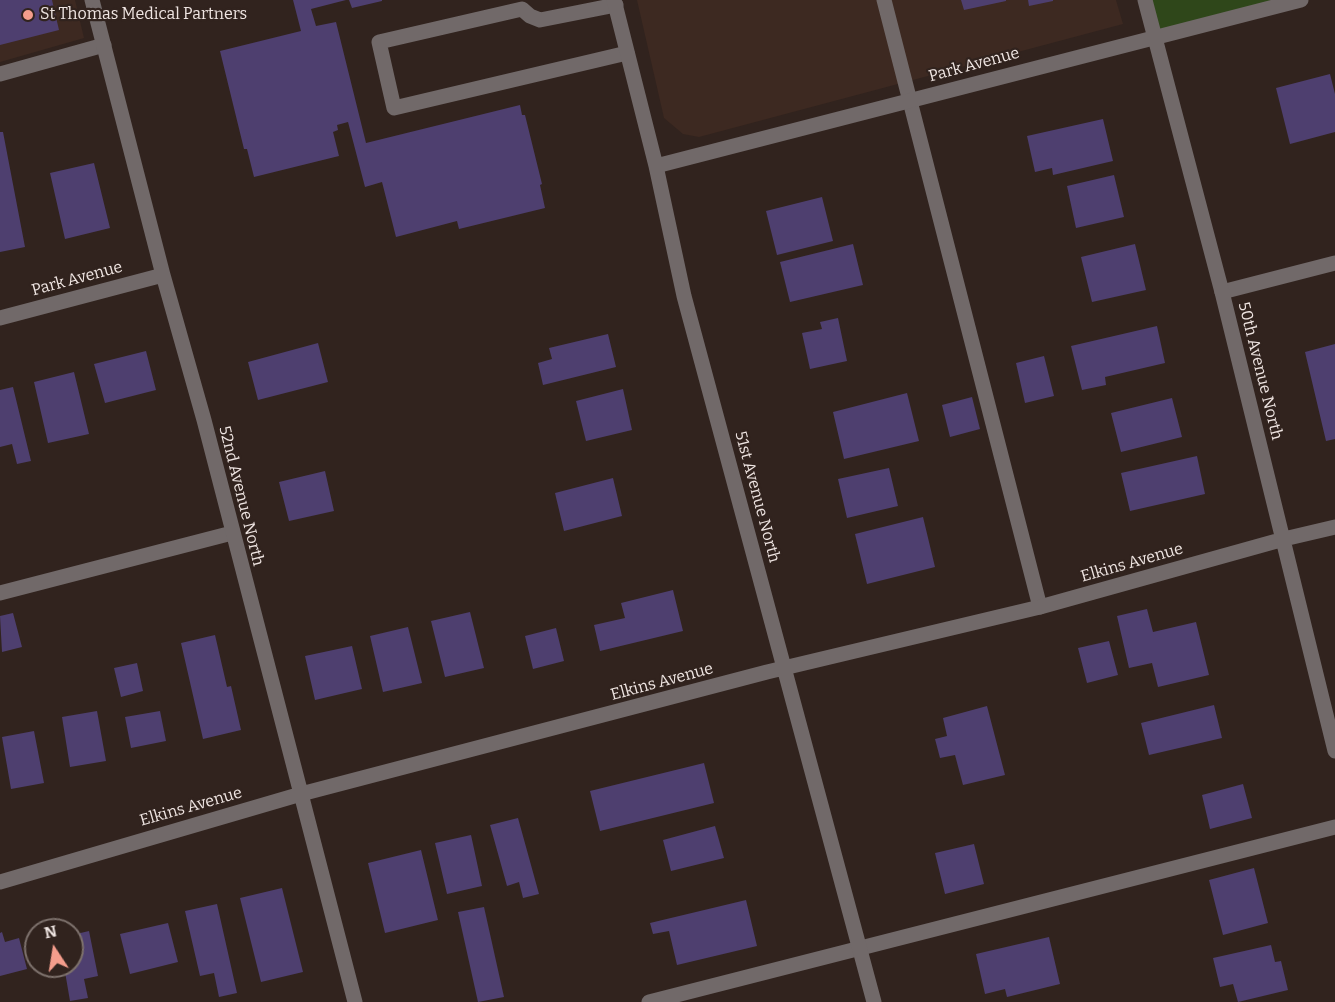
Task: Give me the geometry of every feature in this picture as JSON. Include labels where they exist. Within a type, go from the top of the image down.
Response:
[{"type":"street","name":"52nd Avenue North","points":[[92,0],[355,1002]]},
{"type":"street","points":[[884,0],[1041,607]]},
{"type":"street","name":"50th Avenue North","points":[[1145,0],[1222,292],[1335,751]]},
{"type":"street","name":"Park Avenue","points":[[656,166],[1301,0]]},
{"type":"street","points":[[615,3],[540,20],[530,16],[522,9],[379,42],[394,108],[627,53]]},
{"type":"street","name":"51st Avenue North","points":[[615,3],[656,166],[684,296],[874,1002]]},
{"type":"street","points":[[0,74],[104,45]]},
{"type":"street","points":[[1222,292],[1335,263]]},
{"type":"street","name":"Park Avenue","points":[[0,318],[163,275]]},
{"type":"street","name":"Elkins Avenue","points":[[0,882],[301,794],[784,668],[1041,607],[1284,539],[1335,527]]},
{"type":"street","points":[[0,594],[232,533]]},
{"type":"street","points":[[649,1002],[1335,827]]},
{"type":"shaded area","points":[[0,0],[75,0],[84,38],[0,62]]},
{"type":"shaded area","points":[[637,0],[1116,0],[1123,24],[699,137],[683,134],[664,118]]},
{"type":"green space","points":[[1145,0],[1300,0],[1155,37]]},
{"type":"building","name":"St Thomas Medical Partners","points":[[0,0],[52,0],[59,30],[0,45]]},
{"type":"building","points":[[293,0],[346,0],[311,9],[316,26],[336,22],[366,143],[520,105],[522,115],[525,115],[542,184],[540,185],[545,208],[459,229],[457,221],[396,237],[382,182],[365,187],[348,122],[337,125],[338,130],[333,132],[339,156],[254,177],[247,149],[244,149],[220,51],[301,31]]},
{"type":"building","points":[[349,0],[382,0],[382,1],[352,8]]},
{"type":"building","points":[[961,0],[1006,0],[1006,1],[964,10]]},
{"type":"building","points":[[1028,0],[1053,0],[1053,1],[1029,6]]},
{"type":"building","points":[[1330,74],[1335,94],[1335,132],[1290,144],[1276,88]]},
{"type":"building","points":[[1103,119],[1113,161],[1053,175],[1052,168],[1035,172],[1027,136]]},
{"type":"building","points":[[0,132],[3,132],[25,247],[0,252]]},
{"type":"building","points":[[94,163],[110,228],[65,239],[50,173]]},
{"type":"building","points":[[1114,175],[1124,217],[1076,228],[1067,186]]},
{"type":"building","points":[[822,197],[833,241],[777,255],[766,211]]},
{"type":"building","points":[[853,244],[863,285],[790,302],[780,262]]},
{"type":"building","points":[[1135,244],[1146,290],[1092,302],[1081,257]]},
{"type":"building","points":[[838,318],[847,361],[810,369],[802,333],[822,329],[820,322]]},
{"type":"building","points":[[1157,326],[1165,363],[1105,377],[1106,385],[1082,390],[1071,346]]},
{"type":"building","points":[[608,334],[616,367],[543,385],[538,363],[552,359],[549,348]]},
{"type":"building","points":[[318,343],[328,382],[258,400],[248,362]]},
{"type":"building","points":[[1335,344],[1335,439],[1326,441],[1305,352]]},
{"type":"building","points":[[146,351],[156,390],[105,403],[94,364]]},
{"type":"building","points":[[1044,356],[1054,396],[1025,403],[1016,363]]},
{"type":"building","points":[[74,372],[89,434],[48,443],[34,382]]},
{"type":"building","points":[[13,387],[31,461],[17,464],[12,444],[0,447],[0,390]]},
{"type":"building","points":[[623,389],[632,430],[586,441],[576,401]]},
{"type":"building","points":[[907,393],[919,441],[844,459],[833,412]]},
{"type":"building","points":[[972,397],[980,429],[950,437],[942,405]]},
{"type":"building","points":[[1172,398],[1182,437],[1121,452],[1111,413]]},
{"type":"building","points":[[1197,456],[1205,494],[1130,511],[1121,473]]},
{"type":"building","points":[[889,468],[898,506],[847,518],[838,479]]},
{"type":"building","points":[[325,471],[334,511],[289,521],[279,482]]},
{"type":"building","points":[[613,478],[622,516],[564,531],[555,493]]},
{"type":"building","points":[[923,517],[935,567],[867,584],[855,534]]},
{"type":"building","points":[[673,590],[683,631],[600,651],[594,625],[625,618],[621,603]]},
{"type":"building","points":[[1147,609],[1153,632],[1196,622],[1209,675],[1158,687],[1152,663],[1129,668],[1117,616]]},
{"type":"building","points":[[470,612],[484,668],[445,677],[431,621]]},
{"type":"building","points":[[13,613],[22,647],[2,652],[0,616]]},
{"type":"building","points":[[408,627],[422,683],[383,692],[370,636]]},
{"type":"building","points":[[556,628],[564,661],[533,669],[525,636]]},
{"type":"building","points":[[215,635],[227,687],[231,686],[241,730],[203,739],[181,643]]},
{"type":"building","points":[[1109,641],[1118,675],[1087,683],[1078,648]]},
{"type":"building","points":[[352,646],[362,689],[315,700],[305,656]]},
{"type":"building","points":[[137,663],[143,691],[121,697],[114,668]]},
{"type":"building","points":[[1214,705],[1222,738],[1149,755],[1141,723]]},
{"type":"building","points":[[987,706],[1005,775],[963,785],[955,755],[940,758],[935,739],[947,736],[943,718]]},
{"type":"building","points":[[97,711],[106,761],[70,767],[62,717]]},
{"type":"building","points":[[160,711],[166,741],[131,748],[125,717]]},
{"type":"building","points":[[34,731],[44,783],[11,789],[2,737]]},
{"type":"building","points":[[704,763],[714,803],[600,831],[590,791]]},
{"type":"building","points":[[1243,784],[1252,818],[1210,829],[1202,795]]},
{"type":"building","points":[[518,818],[539,894],[523,898],[519,882],[507,886],[490,825]]},
{"type":"building","points":[[715,826],[724,858],[671,871],[663,840]]},
{"type":"building","points":[[471,835],[482,886],[447,894],[435,843]]},
{"type":"building","points":[[974,844],[984,884],[945,894],[935,853]]},
{"type":"building","points":[[421,850],[438,920],[385,933],[368,863]]},
{"type":"building","points":[[1254,868],[1268,923],[1223,935],[1209,880]]},
{"type":"building","points":[[282,888],[303,972],[261,982],[240,898]]},
{"type":"building","points":[[746,900],[757,946],[677,965],[669,931],[653,934],[650,923]]},
{"type":"building","points":[[217,904],[237,993],[219,997],[214,973],[200,976],[185,911]]},
{"type":"building","points":[[484,907],[504,997],[478,1002],[458,912]]},
{"type":"building","points":[[168,923],[178,962],[130,974],[120,934]]},
{"type":"building","points":[[89,931],[98,976],[84,979],[88,998],[70,1001],[66,978],[84,978],[84,932]]},
{"type":"building","points":[[2,932],[5,942],[19,938],[24,957],[24,970],[0,976],[0,933]]},
{"type":"building","points":[[1049,937],[1060,984],[1007,997],[1005,989],[985,994],[976,954]]},
{"type":"building","points":[[1271,945],[1275,962],[1281,961],[1288,990],[1238,1002],[1233,984],[1220,987],[1213,958]]},
{"type":"place","name":"St Thomas Medical Partners","points":[[28,15]]}]
